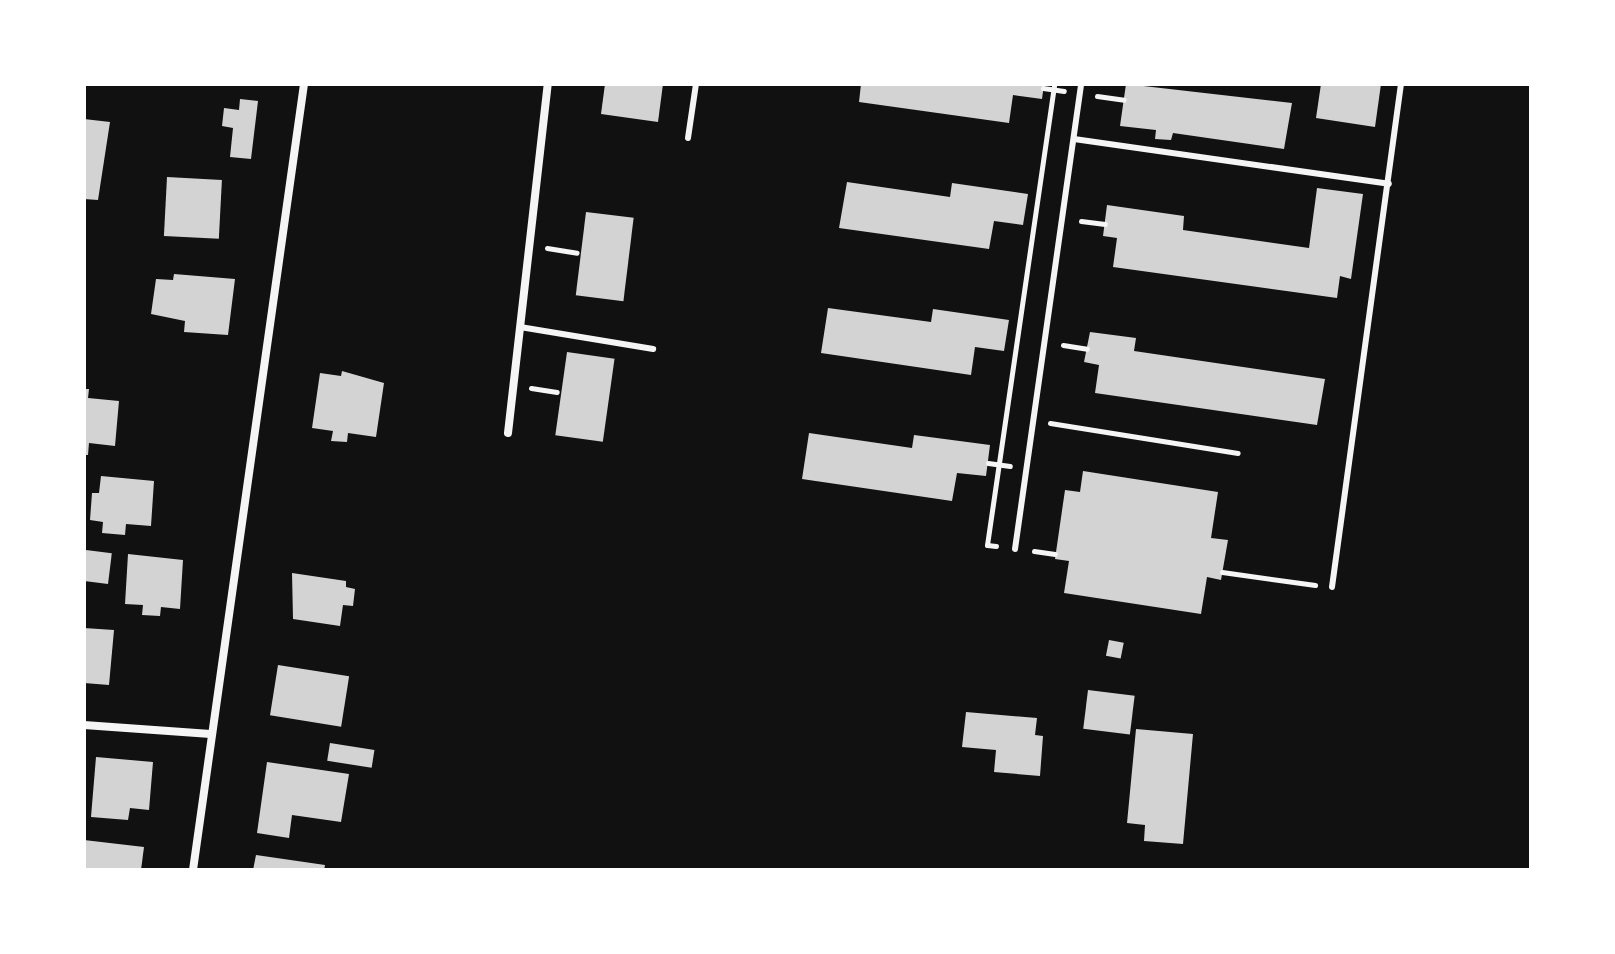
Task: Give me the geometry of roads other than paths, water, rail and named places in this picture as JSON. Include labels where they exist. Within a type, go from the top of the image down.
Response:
[{"type":"street","points":[[193,870],[304,84]]},
{"type":"street","points":[[508,433],[548,84]]},
{"type":"street","points":[[84,725],[211,734]]},
{"type":"lane","points":[[688,138],[696,84]]},
{"type":"lane","points":[[1015,549],[1081,84]]},
{"type":"lane","points":[[1332,587],[1401,84]]},
{"type":"lane","points":[[1074,139],[1389,184]]},
{"type":"lane","points":[[520,327],[653,349]]}]
